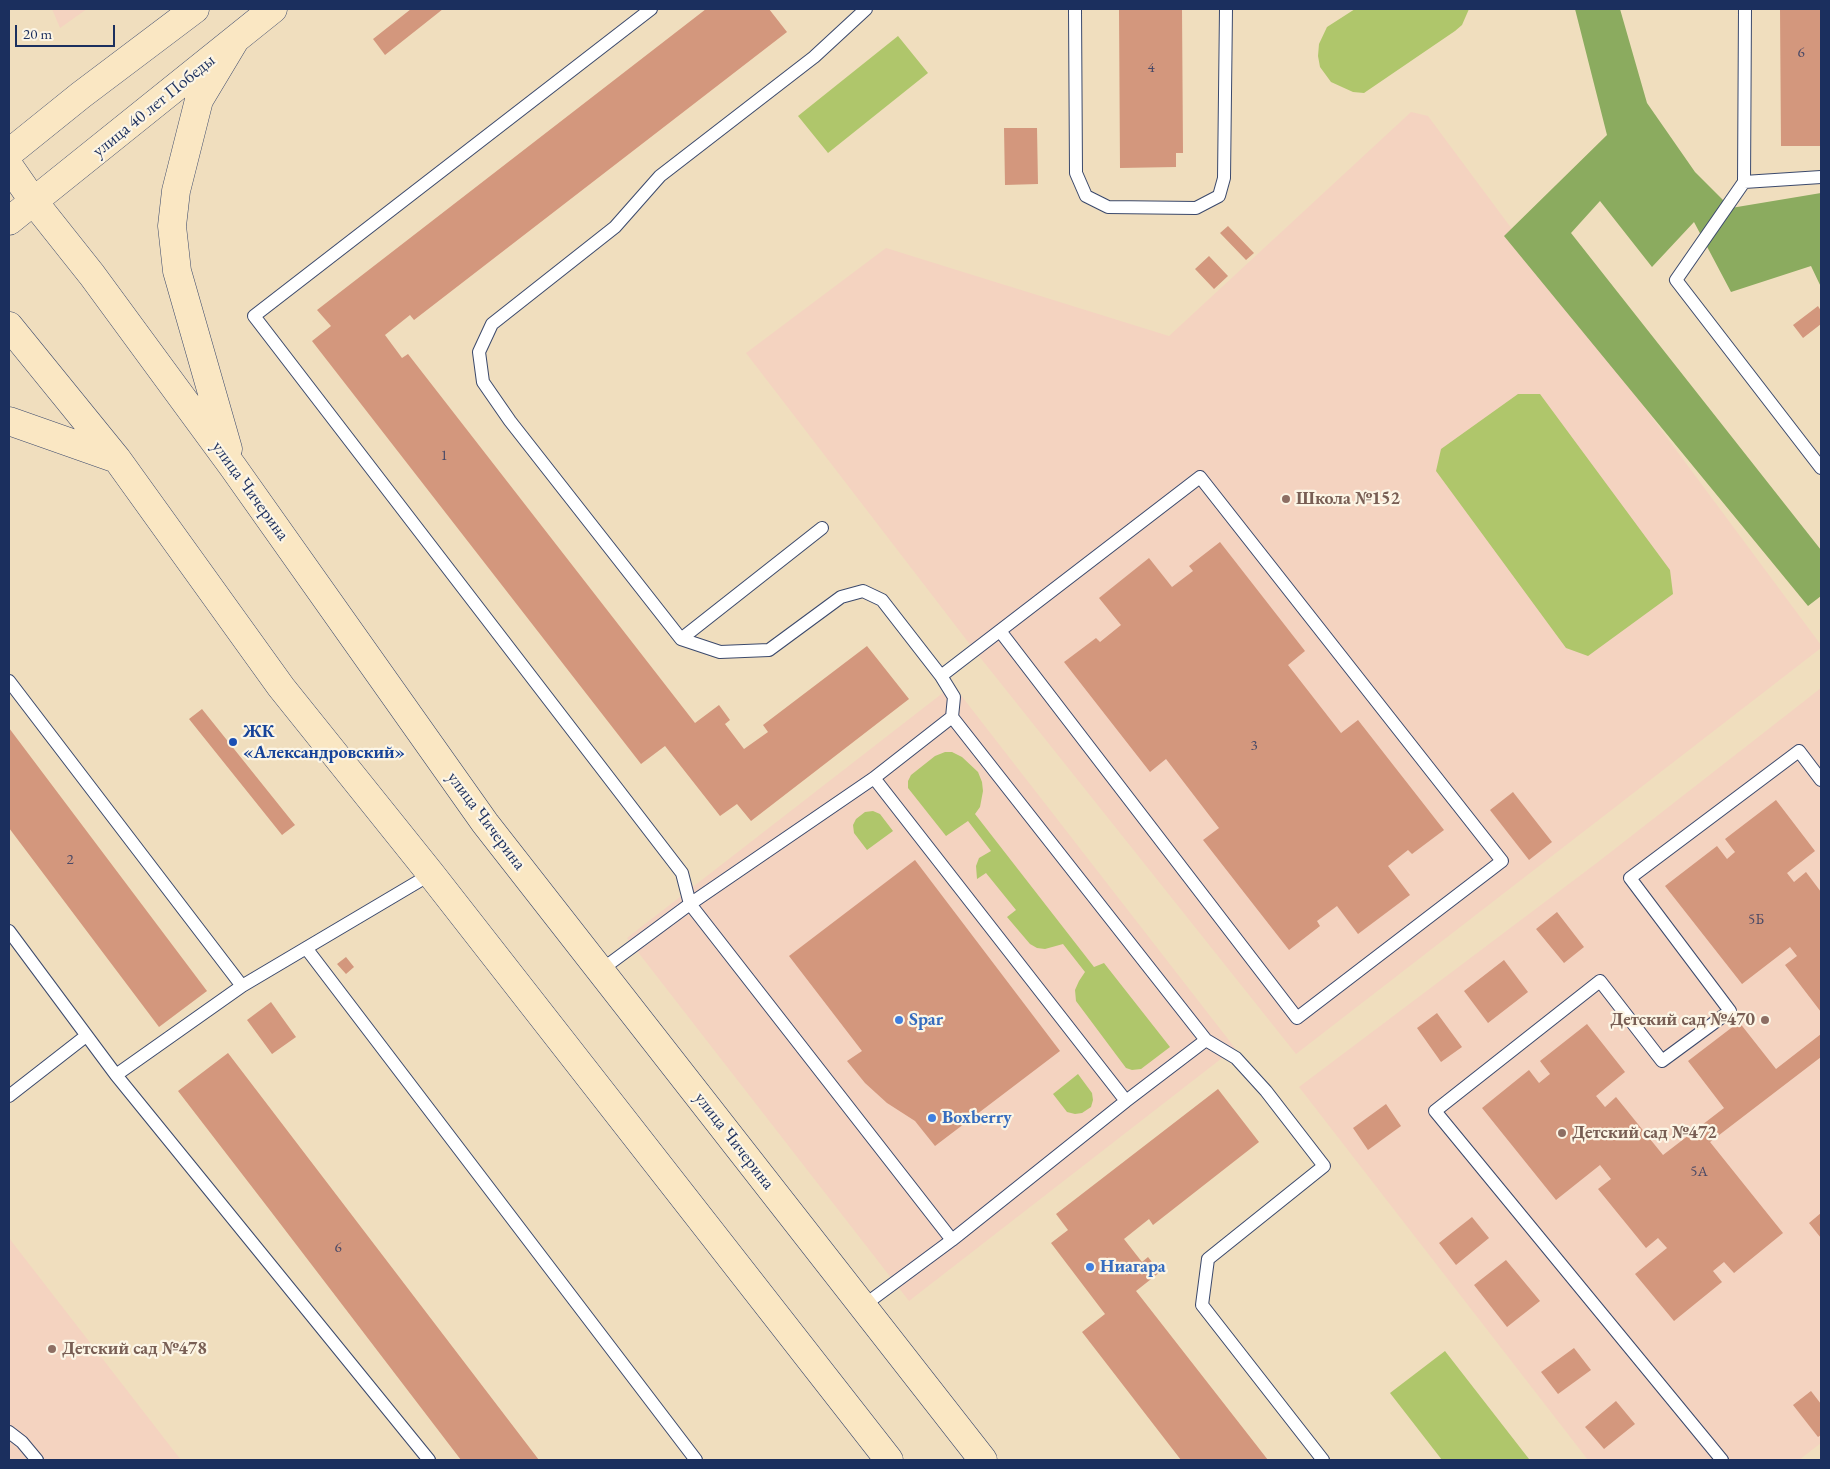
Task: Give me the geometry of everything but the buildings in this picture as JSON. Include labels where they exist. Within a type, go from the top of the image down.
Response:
[{"type":"main road","points":[[9,153],[195,9]]},
{"type":"main road","name":"улица 40 лет Победы","points":[[9,221],[274,9]]},
{"type":"main road","points":[[234,467],[177,271],[172,226],[176,191],[199,100],[235,40]]},
{"type":"main road","name":"улица Чичерина","points":[[9,166],[34,202],[92,276],[234,467],[486,822],[983,1460]]},
{"type":"main road","points":[[9,326],[117,459],[281,687],[432,874],[890,1460]]},
{"type":"main road","points":[[9,421],[117,459]]},
{"type":"lane","points":[[651,9],[254,316],[682,873],[690,904],[952,1240]]},
{"type":"lane","points":[[866,9],[814,57],[660,176],[615,228],[492,324],[479,352],[483,382],[510,421],[681,639],[720,652],[769,650],[841,597],[863,591],[882,600],[942,676],[954,697],[952,717],[1206,1040],[1236,1058],[1266,1091],[1324,1166],[1208,1258],[1202,1305],[1323,1460]]},
{"type":"lane","points":[[1075,9],[1076,173],[1086,196],[1108,207],[1196,208],[1219,196],[1224,178],[1226,9]]},
{"type":"lane","points":[[1745,9],[1744,182],[1676,280],[1821,468]]},
{"type":"lane","points":[[1744,182],[1821,177]]},
{"type":"lane","points":[[942,676],[1000,631],[1200,477],[1502,861],[1297,1018],[1000,631]]},
{"type":"lane","points":[[681,639],[822,528]]},
{"type":"lane","points":[[9,681],[242,986]]},
{"type":"lane","points":[[601,970],[690,904],[874,778],[952,717]]},
{"type":"lane","points":[[1722,1460],[1435,1111],[1600,981],[1662,1061],[1730,1011],[1630,878],[1799,751],[1821,780]]},
{"type":"lane","points":[[874,778],[1126,1101]]},
{"type":"lane","points":[[116,1075],[242,986],[432,874]]},
{"type":"lane","points":[[9,931],[116,1075],[429,1460]]},
{"type":"lane","points":[[306,948],[696,1460]]},
{"type":"lane","points":[[9,1096],[86,1036]]},
{"type":"lane","points":[[863,1306],[952,1240],[1126,1101],[1206,1040]]},
{"type":"lane","points":[[9,1432],[22,1442],[37,1460]]},
{"type":"shaded area","points":[[52,9],[87,9],[60,28]]},
{"type":"shaded area","name":"Школа №152","points":[[1411,112],[1428,116],[1821,645],[1821,648],[1296,1054],[975,651],[746,353],[886,248],[1169,336]]},
{"type":"shaded area","points":[[953,685],[1235,1048],[909,1301],[627,938]]},
{"type":"shaded area","name":"Детский сад №472","points":[[1821,688],[1821,1443],[1799,1460],[1588,1460],[1299,1087],[1598,862]]},
{"type":"shaded area","name":"Детский сад №478","points":[[9,1238],[181,1460],[9,1460]]},
{"type":"green space","points":[[1355,9],[1469,9],[1462,25],[1455,31],[1364,93],[1353,92],[1331,82],[1320,67],[1318,56],[1319,44],[1327,27]]},
{"type":"green space","points":[[1575,9],[1620,9],[1647,103],[1695,172],[1731,208],[1821,193],[1821,287],[1811,266],[1731,292],[1694,222],[1652,267],[1600,201],[1571,233],[1821,550],[1821,596],[1808,606],[1504,236],[1607,135]]},
{"type":"green space","points":[[898,36],[928,73],[828,153],[798,116]]},
{"type":"green space","points":[[1518,394],[1540,394],[1670,570],[1673,594],[1588,656],[1566,648],[1436,471],[1441,449]]},
{"type":"green space","points":[[945,752],[952,752],[962,757],[978,772],[983,791],[980,807],[975,814],[1094,967],[1104,963],[1170,1047],[1141,1069],[1132,1070],[1126,1068],[1076,1001],[1075,990],[1085,972],[1063,944],[1045,949],[1037,948],[1030,944],[1007,917],[1016,910],[986,873],[977,879],[976,866],[979,858],[991,851],[968,821],[946,836],[908,788],[908,781],[911,775],[935,756]]},
{"type":"green space","points":[[873,811],[880,814],[893,831],[867,850],[854,833],[853,825],[856,819],[865,812]]},
{"type":"green space","points":[[1078,1074],[1092,1093],[1093,1100],[1091,1107],[1082,1113],[1075,1114],[1067,1112],[1053,1094]]},
{"type":"green space","points":[[1445,1351],[1529,1459],[1442,1460],[1390,1393]]},
{"type":"place","name":"Школа №152","points":[[1286,499]]},
{"type":"place","name":"ЖК «Александровский»","points":[[233,742]]},
{"type":"place","name":"Spar","points":[[899,1020]]},
{"type":"place","name":"Детский сад №470","points":[[1765,1020]]},
{"type":"place","name":"Boxberry","points":[[932,1118]]},
{"type":"place","name":"Детский сад №472","points":[[1562,1133]]},
{"type":"place","name":"Ниагара","points":[[1090,1267]]},
{"type":"place","name":"Детский сад №478","points":[[52,1349]]}]
